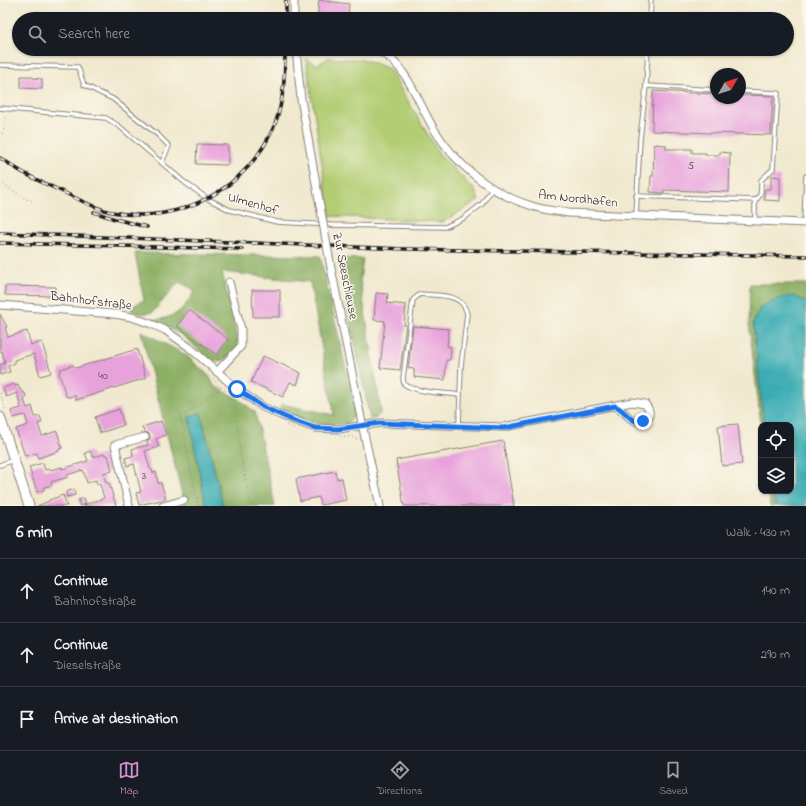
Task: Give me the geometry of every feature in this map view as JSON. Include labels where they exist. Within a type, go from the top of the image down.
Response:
[{"type":"street","points":[[294,0],[294,12]]},
{"type":"street","name":"Zur Seeschleuse","points":[[297,56],[301,99],[331,268],[362,426],[380,506]]},
{"type":"street","name":"Am Nordhafen","points":[[386,56],[393,60],[407,79],[434,130],[447,148],[465,168],[492,189],[512,200],[533,207],[568,213],[805,223]]},
{"type":"street","points":[[215,374],[242,346],[241,329],[229,282]]},
{"type":"street","name":"Bahnhofstraße","points":[[0,305],[114,314],[154,325],[179,339],[215,374],[263,407],[315,428],[338,429],[380,423],[504,428],[615,406]]},
{"type":"street","points":[[0,417],[29,506]]},
{"type":"street","points":[[129,506],[115,445],[145,437]]},
{"type":"street","points":[[163,506],[184,500]]},
{"type":"lane","points":[[650,12],[651,0]]},
{"type":"lane","points":[[636,217],[640,139],[648,56]]},
{"type":"lane","points":[[0,65],[78,67],[84,85],[112,99],[158,135],[169,146],[162,162]]},
{"type":"lane","points":[[646,86],[710,90]]},
{"type":"lane","points":[[636,196],[755,200],[760,196],[761,180],[773,169],[778,93],[746,91]]},
{"type":"lane","name":"Ulmenhof","points":[[0,108],[106,118],[119,126],[184,182],[208,199],[230,210],[277,222],[331,225],[445,227],[464,218],[482,204],[492,189]]},
{"type":"lane","points":[[805,223],[806,176]]},
{"type":"lane","points":[[755,200],[755,222]]},
{"type":"lane","points":[[459,426],[461,366],[467,314],[466,308],[460,301],[451,297],[420,294],[413,300],[403,378],[404,384],[409,388],[419,390],[460,394]]},
{"type":"lane","points":[[0,465],[14,460]]},
{"type":"path","points":[[0,137],[4,130],[7,108]]},
{"type":"path","points":[[0,182],[26,199],[33,201]]},
{"type":"path","points":[[215,374],[217,384],[230,392]]},
{"type":"path","points":[[198,506],[185,441],[185,431],[180,417],[192,410],[221,387]]},
{"type":"path","points":[[234,395],[240,451],[251,506]]},
{"type":"green space","points":[[328,58],[367,60],[389,69],[440,155],[474,189],[479,200],[443,222],[330,216],[306,59],[317,65]]},
{"type":"green space","points":[[135,253],[320,256],[355,408],[354,416],[348,423],[320,424],[279,411],[281,404],[334,415],[310,282],[222,272],[239,347],[225,359],[217,362],[208,358],[182,335],[153,320],[168,317],[178,312],[187,303],[195,290],[179,282],[153,312],[139,314],[131,310],[131,307],[144,300]]},
{"type":"green space","points":[[338,258],[363,259],[360,280],[381,412],[375,419],[370,419]]},
{"type":"green space","points":[[750,284],[806,284],[806,302],[794,296],[753,323],[764,422],[761,422],[749,324]]},
{"type":"green space","points":[[141,331],[186,355],[210,377],[214,386],[237,398],[255,412],[275,506],[223,506],[201,414],[189,417],[206,506],[185,506]]},
{"type":"green space","points":[[769,494],[773,494],[775,506],[770,506]]},
{"type":"water","points":[[794,296],[806,302],[806,506],[775,506],[773,494],[794,494],[794,422],[764,422],[753,323],[760,308],[780,298]]},
{"type":"water","points":[[199,413],[201,414],[223,506],[206,506],[189,417]]},
{"type":"building","points":[[319,0],[349,4],[348,12],[318,12]]},
{"type":"building","points":[[21,76],[30,76],[33,78],[42,79],[42,89],[21,88]]},
{"type":"building","points":[[653,91],[710,94],[710,104],[746,104],[746,95],[773,96],[771,135],[652,131]]},
{"type":"building","points":[[197,144],[228,145],[228,165],[196,164]]},
{"type":"building","points":[[654,144],[666,145],[666,149],[692,149],[692,153],[706,153],[706,155],[720,155],[720,152],[730,153],[729,192],[664,190],[664,193],[650,192],[651,176],[653,176]]},
{"type":"building","points":[[771,176],[780,177],[780,201],[764,200],[765,189],[771,189]]},
{"type":"building","points":[[5,286],[56,287],[56,296],[5,295]]},
{"type":"building","points":[[252,290],[280,290],[280,317],[253,317]]},
{"type":"building","points":[[376,293],[388,294],[387,303],[406,305],[404,325],[406,325],[400,370],[380,368],[385,321],[374,320]]},
{"type":"building","points":[[189,310],[228,339],[217,355],[177,326]]},
{"type":"building","points":[[0,314],[7,327],[5,328],[8,337],[27,331],[31,345],[42,342],[51,373],[40,376],[34,354],[14,360],[15,363],[8,366],[10,372],[0,375],[0,365],[5,363],[2,351],[0,352]]},
{"type":"building","points":[[413,326],[449,329],[447,346],[451,347],[450,360],[446,360],[445,380],[414,377],[414,369],[408,368]]},
{"type":"building","points":[[137,349],[146,378],[76,400],[75,395],[69,397],[66,396],[59,373],[61,369],[73,365],[76,368]]},
{"type":"building","points":[[263,356],[301,373],[297,385],[290,382],[283,397],[251,382]]},
{"type":"building","points":[[14,384],[15,386],[18,385],[20,390],[25,393],[26,397],[24,400],[27,408],[32,406],[35,417],[40,416],[42,422],[38,424],[42,436],[57,431],[62,448],[59,449],[59,451],[38,458],[37,453],[25,456],[16,429],[28,425],[25,415],[13,418],[11,411],[21,408],[17,393],[6,397],[3,388]]},
{"type":"building","points":[[119,409],[124,425],[100,433],[95,417]]},
{"type":"building","points":[[161,421],[166,435],[156,439],[159,447],[145,451],[150,469],[153,473],[156,472],[158,483],[161,483],[166,499],[139,505],[136,493],[141,492],[134,464],[127,466],[125,458],[133,456],[132,449],[148,445],[147,441],[150,439],[150,435],[144,432],[142,427]]},
{"type":"building","points":[[738,424],[742,464],[722,466],[718,426]]},
{"type":"building","points":[[503,441],[514,506],[404,506],[396,460]]},
{"type":"building","points":[[90,451],[93,457],[105,454],[106,456],[108,455],[112,471],[103,473],[106,483],[109,483],[116,506],[84,506],[104,498],[100,484],[97,485],[96,480],[87,483],[83,470],[67,475],[68,477],[51,482],[52,485],[44,487],[44,490],[37,492],[29,467],[43,463],[45,470],[62,467],[62,469],[88,461],[85,453]]},
{"type":"building","points":[[335,471],[337,479],[342,478],[346,500],[321,505],[319,497],[300,501],[296,479]]},
{"type":"building","points":[[74,489],[75,495],[67,497],[66,492]]},
{"type":"building","points":[[63,495],[67,506],[37,506],[49,500]]},
{"type":"building","points":[[84,498],[86,504],[80,506],[78,500]]},
{"type":"railway","points":[[286,0],[286,12]]},
{"type":"railway","points":[[0,158],[19,171],[98,208],[112,212],[137,215],[162,213],[187,207],[209,197],[230,184],[248,167],[263,147],[278,115],[282,96],[285,56]]},
{"type":"railway","points":[[94,212],[147,227]]},
{"type":"railway","points":[[0,233],[405,249],[806,256]]},
{"type":"railway","points":[[0,243],[242,249]]},
{"type":"route","points":[[237,389],[263,407],[315,428],[338,429],[380,423],[504,428],[615,406],[621,408],[629,418],[635,421],[643,421]]}]
